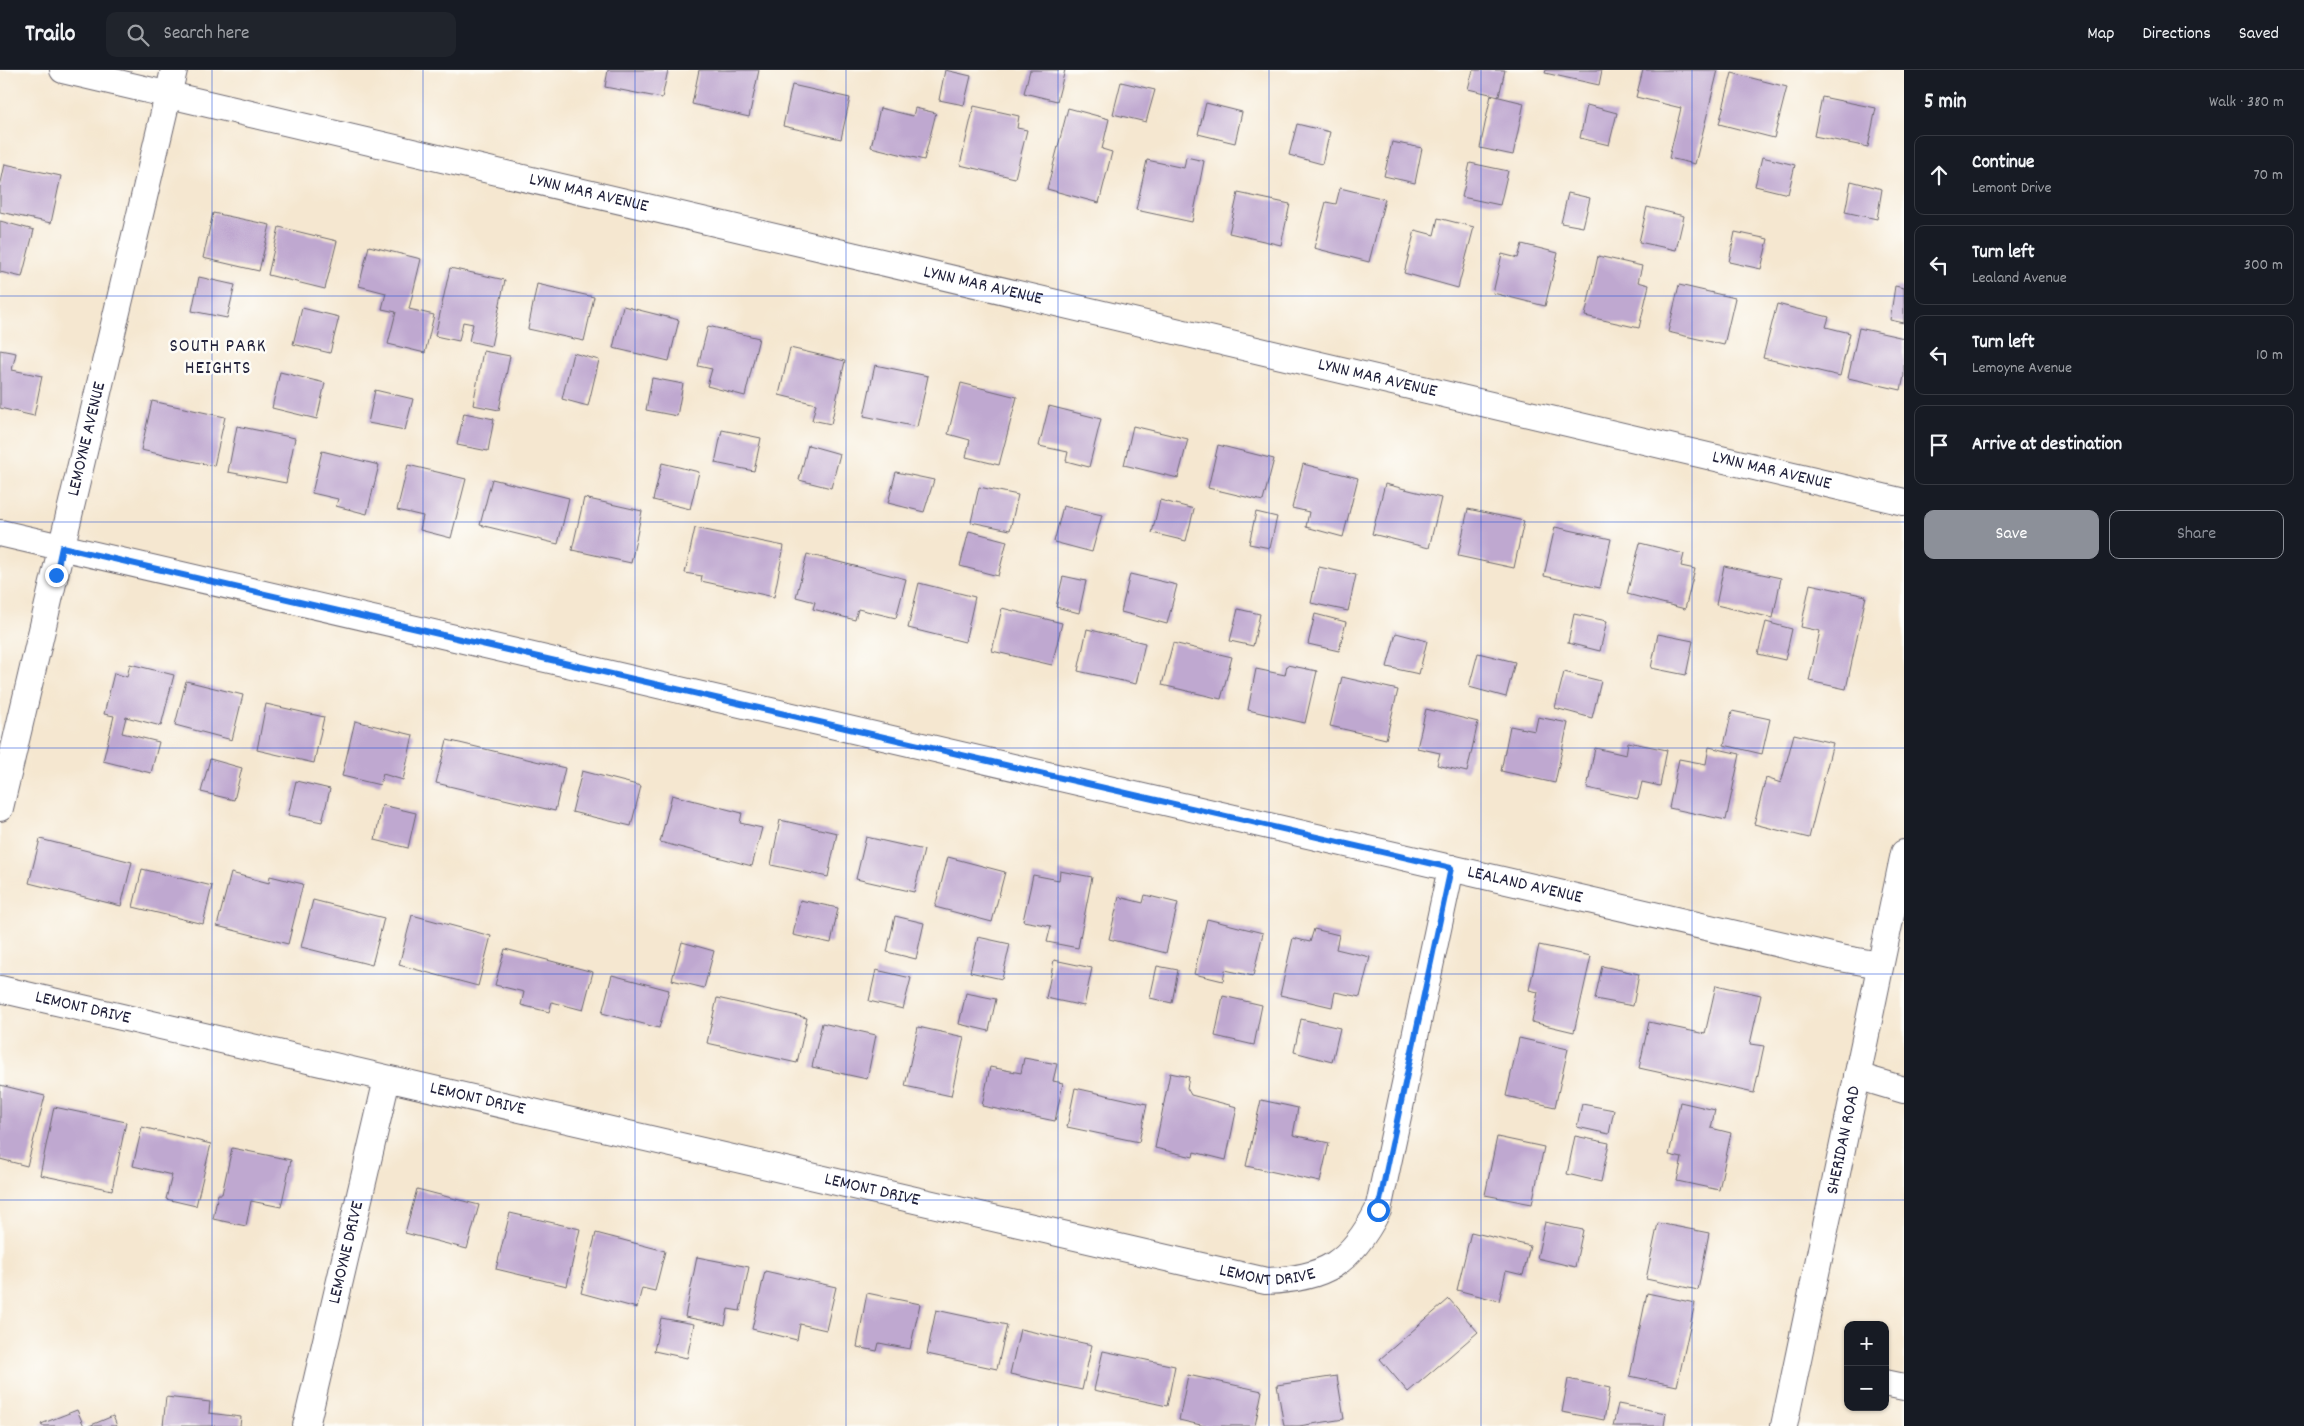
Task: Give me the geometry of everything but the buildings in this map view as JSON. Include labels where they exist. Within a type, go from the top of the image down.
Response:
[{"type":"street","name":"LYNN MAR AVENUE","points":[[62,70],[1904,502]]},
{"type":"street","name":"LEMOYNE AVENUE","points":[[0,808],[174,70]]},
{"type":"street","name":"LEALAND AVENUE","points":[[0,533],[1840,958],[1880,965]]},
{"type":"street","name":"SHERIDAN ROAD","points":[[1784,1426],[1904,853]]},
{"type":"street","name":"LEMONT DRIVE","points":[[0,989],[1266,1281],[1294,1280],[1322,1272],[1346,1257],[1365,1236],[1378,1210],[1451,868]]},
{"type":"street","points":[[1857,1076],[1904,1090]]},
{"type":"street","name":"LEMOYNE DRIVE","points":[[306,1426],[387,1079]]},
{"type":"street","points":[[1889,1384],[1904,1387]]},
{"type":"district","name":"SOUTH PARK HEIGHTS","points":[[218,358]]},
{"type":"route","points":[[56,575],[62,547],[1451,868],[1378,1210]]}]
